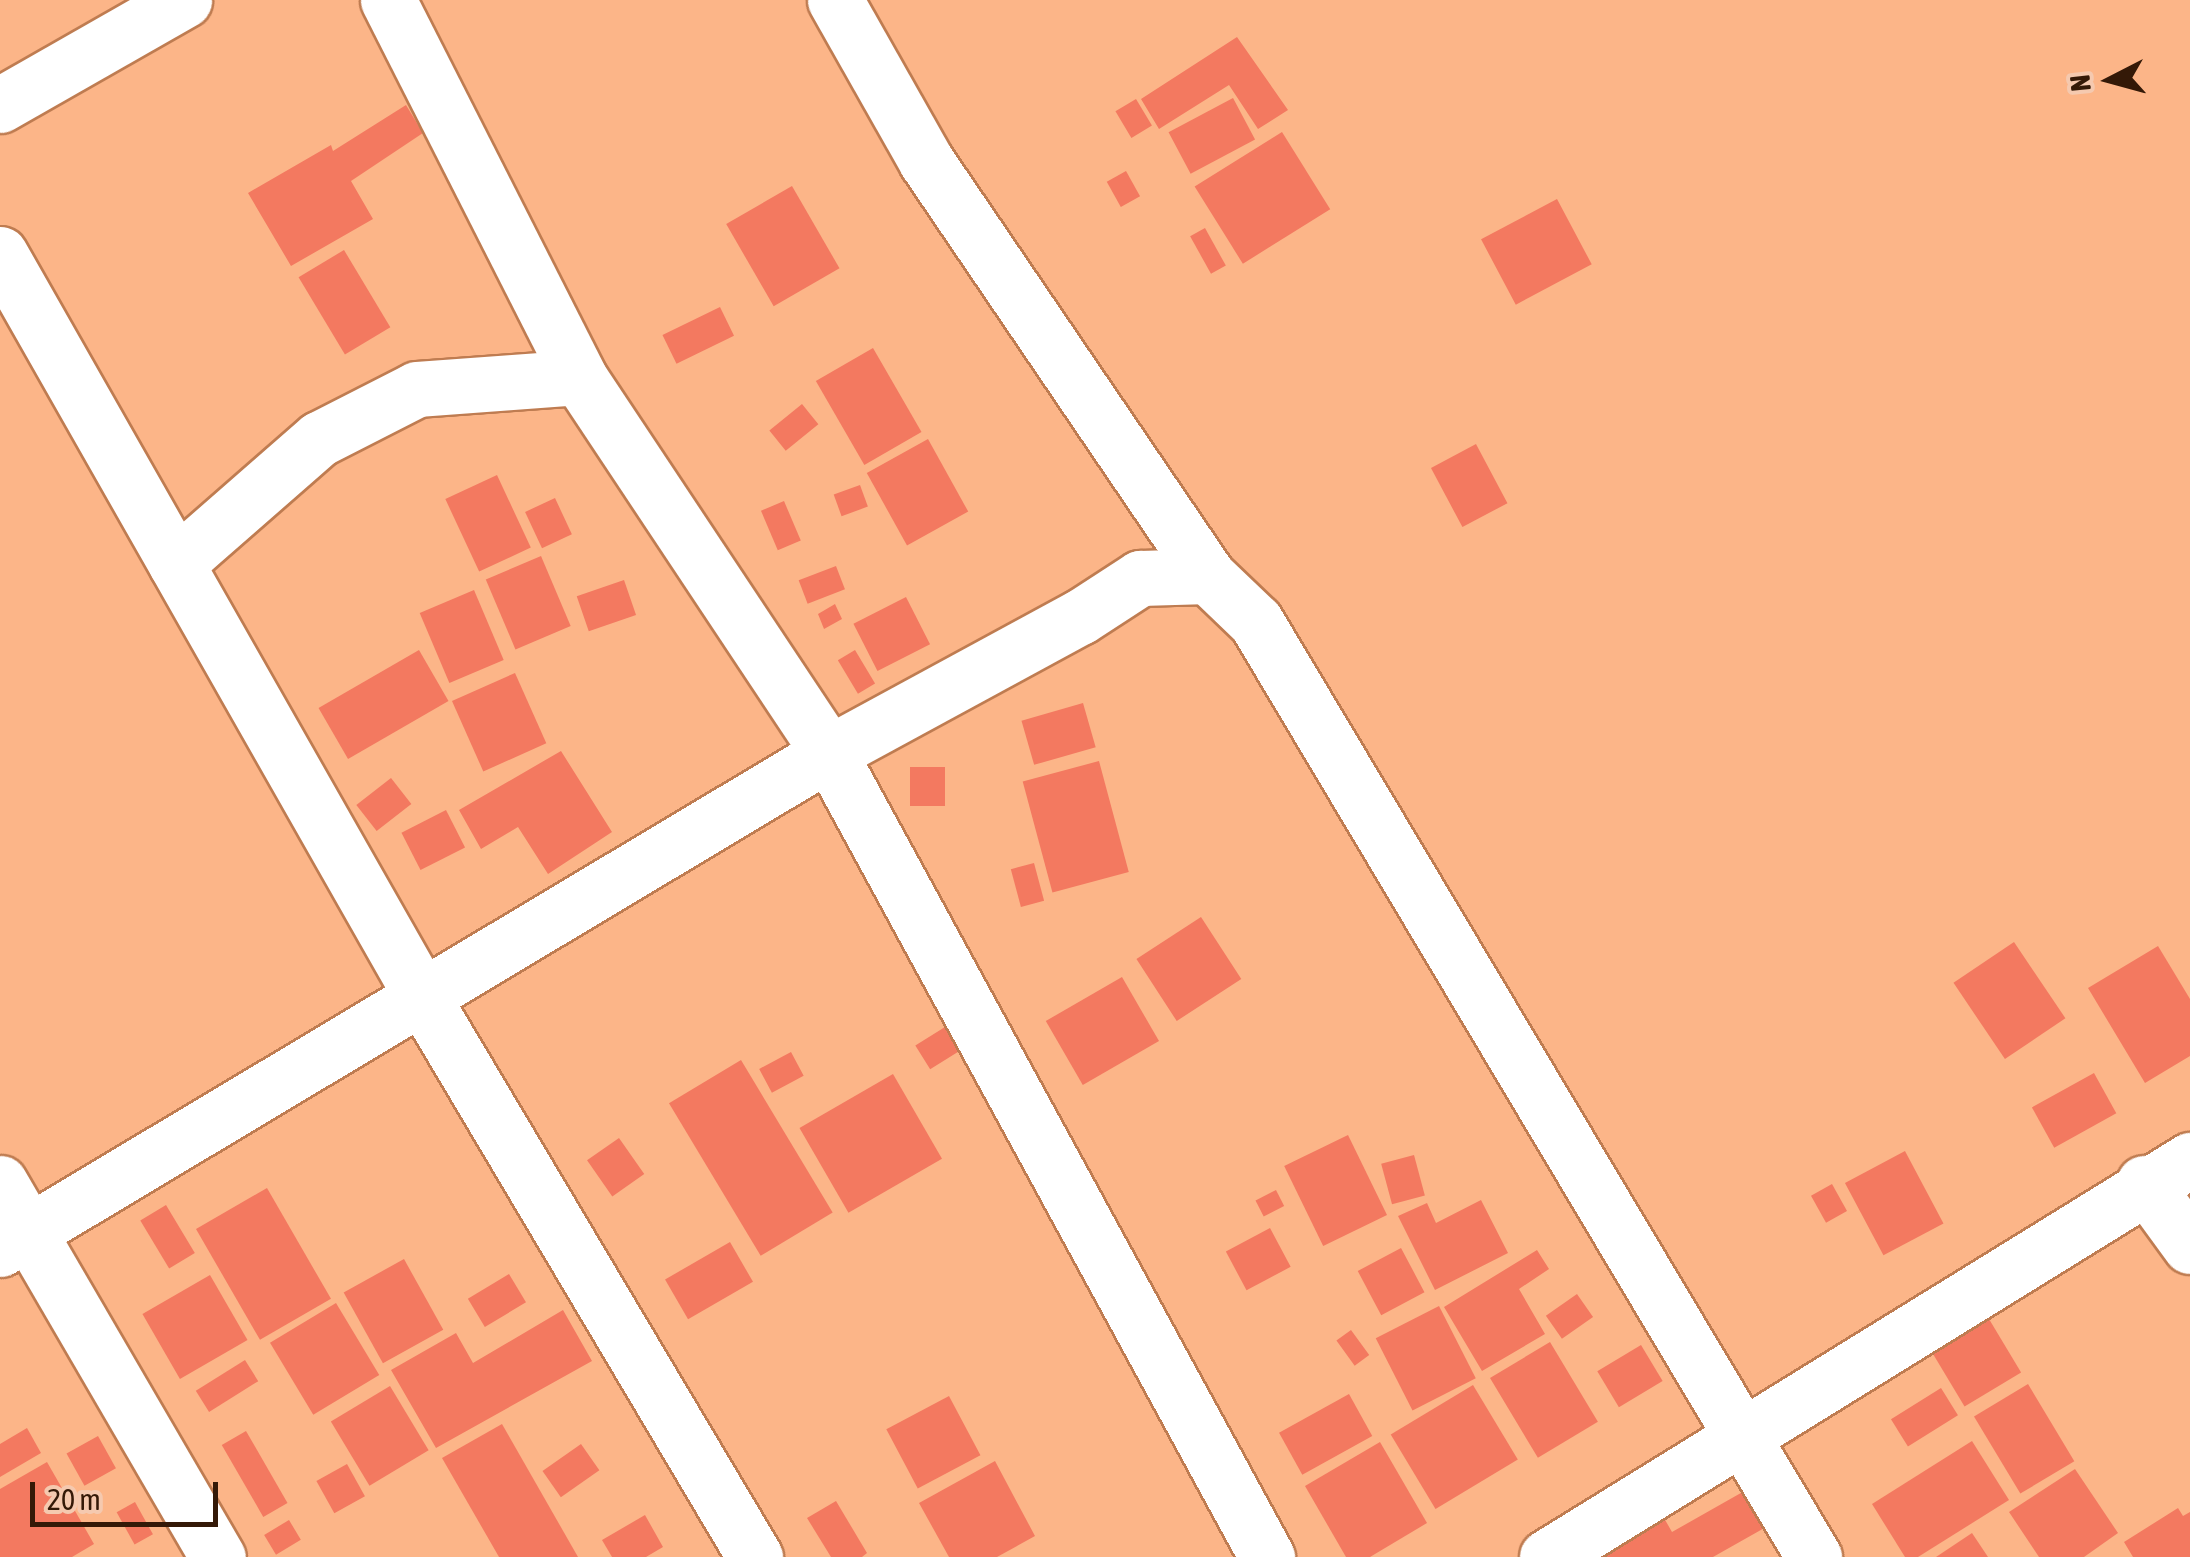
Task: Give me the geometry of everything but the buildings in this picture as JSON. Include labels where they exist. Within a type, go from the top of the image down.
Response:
[{"type":"street","points":[[0,105],[184,0]]},
{"type":"street","points":[[388,0],[578,377],[829,753],[1268,1557]]},
{"type":"street","points":[[835,0],[926,160],[1208,576],[1256,622],[1814,1557]]},
{"type":"street","points":[[0,254],[421,995],[756,1557]]},
{"type":"street","points":[[176,564],[318,439],[417,388],[578,377]]},
{"type":"street","points":[[16,1240],[829,753],[1080,618],[1140,578],[1208,576]]},
{"type":"street","points":[[1547,1557],[1744,1438],[2167,1171],[2190,1246]]},
{"type":"street","points":[[0,1183],[16,1240],[218,1557]]}]
